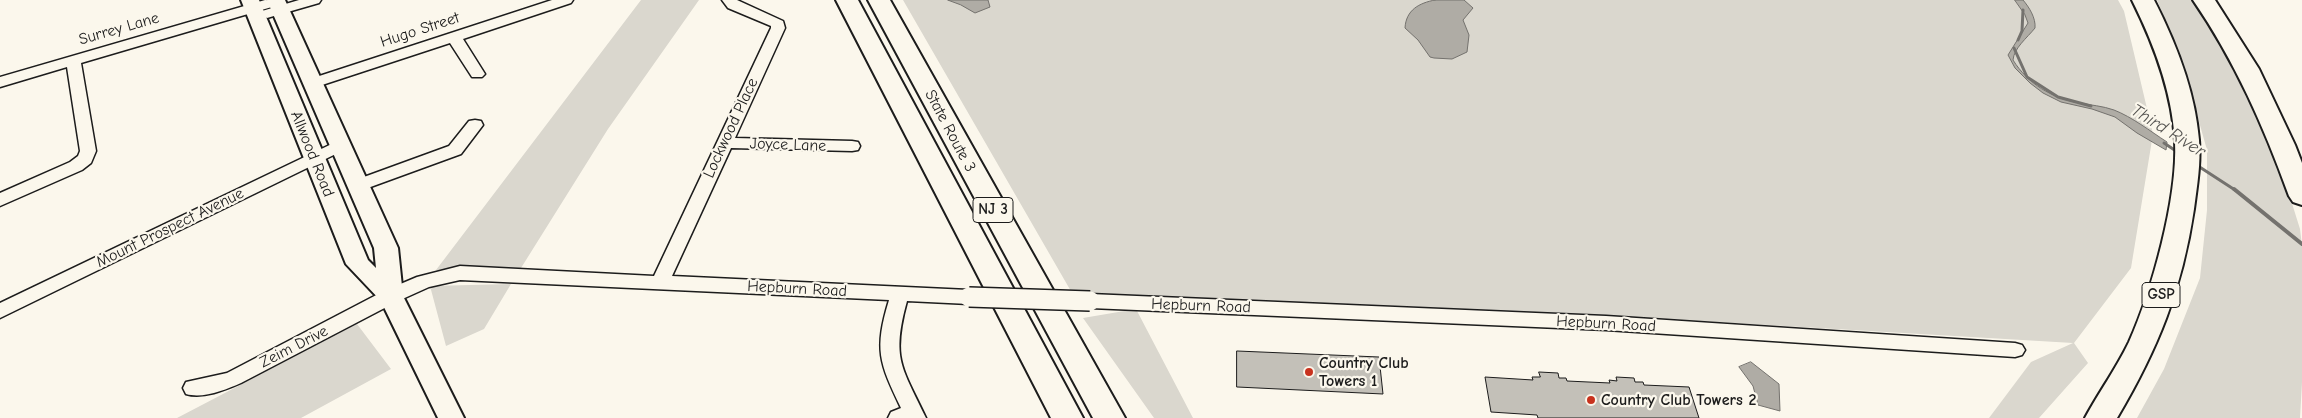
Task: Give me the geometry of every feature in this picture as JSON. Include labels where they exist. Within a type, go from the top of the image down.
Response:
[{"type":"highway","name":"State Route 3","points":[[847,0],[1067,418]]},
{"type":"highway","name":"GSP","points":[[2100,415],[2143,343],[2166,282],[2179,224],[2186,170],[2187,138],[2175,81],[2162,43],[2143,0]]},
{"type":"highway","points":[[2204,0],[2239,55],[2259,95],[2302,196]]},
{"type":"highway","name":"State Route 3","points":[[885,10],[1109,418]]},
{"type":"highway","points":[[885,10],[945,97],[1081,339],[1129,418]]},
{"type":"highway","points":[[1049,382],[1061,418]]},
{"type":"main road","name":"Allwood Road","points":[[278,4],[386,248],[391,296]]},
{"type":"main road","name":"Allwood Road","points":[[253,8],[358,264],[391,296],[451,418]]},
{"type":"street","name":"Surrey Lane","points":[[0,82],[253,8],[314,0]]},
{"type":"street","name":"Hugo Street","points":[[313,83],[566,0]]},
{"type":"street","name":"Lockwood Place","points":[[660,283],[778,24],[733,5],[729,0]]},
{"type":"street","points":[[454,37],[477,74]]},
{"type":"street","points":[[0,200],[76,166],[85,159],[88,151],[73,60]]},
{"type":"street","points":[[358,185],[455,150],[475,125]]},
{"type":"street","name":"Joyce Lane","points":[[724,143],[852,146]]},
{"type":"street","name":"Mount Prospect Avenue","points":[[0,311],[340,145]]},
{"type":"street","name":"Hepburn Road","points":[[391,296],[424,282],[460,273],[900,294],[1577,322],[2015,350]]},
{"type":"street","points":[[900,294],[892,322],[889,350],[891,364],[909,416]]},
{"type":"street","name":"Zeim Drive","points":[[193,388],[218,384],[234,378],[391,296]]},
{"type":"shaded area","points":[[641,0],[699,0],[608,129],[521,268],[436,270]]},
{"type":"shaded area","points":[[903,0],[2118,0],[2124,11],[2153,134],[2131,268],[2074,343],[2088,363],[2039,418],[1989,418],[2031,362],[2073,343],[1598,315],[1072,293]]},
{"type":"shaded area","points":[[948,0],[988,0],[990,7],[975,13]]},
{"type":"shaded area","points":[[1435,0],[1464,0],[1473,8],[1463,20],[1469,35],[1467,52],[1452,59],[1430,57],[1418,40],[1405,28],[1408,16],[1414,8]]},
{"type":"shaded area","points":[[2015,0],[2023,0],[2028,6],[2032,13],[2035,28],[2021,43],[2013,60],[2033,83],[2059,98],[2110,109],[2127,116],[2167,142],[2166,150],[2115,117],[2092,109],[2061,102],[2043,93],[2030,83],[2015,68],[2008,55],[2028,23]]},
{"type":"shaded area","points":[[2157,0],[2194,0],[2207,18],[2270,133],[2300,229],[2302,246],[2302,382],[2300,418],[2137,418],[2164,369],[2200,278],[2207,210],[2207,150],[2183,65]]},
{"type":"shaded area","points":[[511,284],[484,329],[446,346],[430,286]]},
{"type":"shaded area","points":[[1136,309],[1193,418],[1154,418],[1083,318]]},
{"type":"shaded area","points":[[357,324],[391,369],[301,418],[177,418]]},
{"type":"shaded area","points":[[1751,362],[1779,384],[1780,411],[1758,405],[1753,386],[1739,367]]},
{"type":"building","name":"Country Club Towers 1","points":[[1237,351],[1379,357],[1383,394],[1237,387]]},
{"type":"building","name":"Country Club Towers 2","points":[[1539,372],[1558,373],[1559,378],[1566,378],[1567,381],[1610,383],[1609,380],[1617,381],[1616,377],[1634,378],[1635,382],[1643,382],[1644,385],[1689,387],[1699,418],[1538,418],[1537,415],[1491,412],[1485,377],[1533,380],[1532,377],[1540,377]]},
{"type":"waterway","name":"Third River","points":[[2018,40],[2022,31],[2023,10]]},
{"type":"waterway","name":"Third River","points":[[2014,48],[2027,77],[2058,97],[2091,106]]},
{"type":"waterway","name":"Third River","points":[[2164,143],[2179,153]]},
{"type":"waterway","name":"Third River","points":[[2195,164],[2235,190]]},
{"type":"waterway","name":"Third River","points":[[2234,189],[2302,244]]},
{"type":"place","name":"Country Club Towers 1","points":[[1309,372]]},
{"type":"place","name":"Country Club Towers 2","points":[[1591,400]]}]
